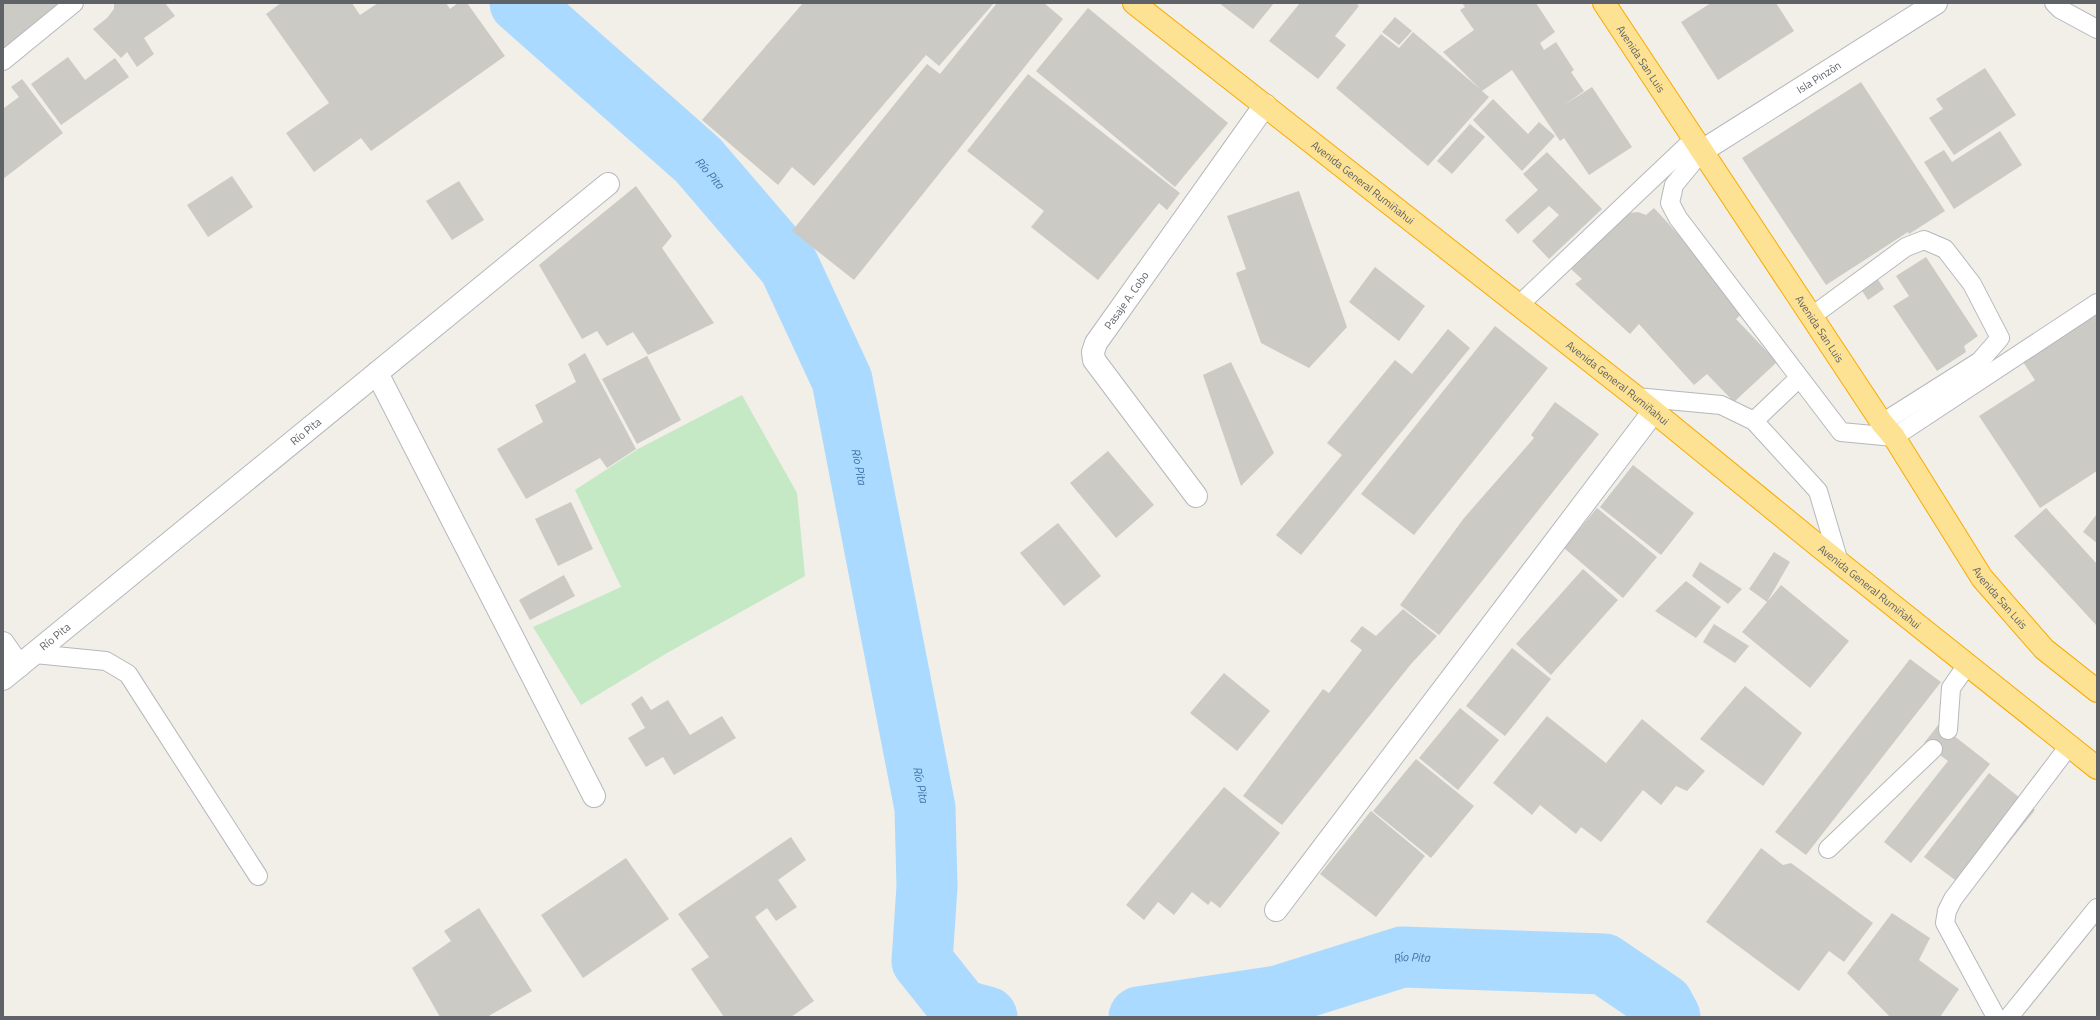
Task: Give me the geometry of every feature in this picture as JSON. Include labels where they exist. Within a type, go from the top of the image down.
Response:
[{"type":"highway","name":"Avenida General Rumiñahui","points":[[1134,3],[1654,411],[1839,562],[2097,768]]},
{"type":"highway","name":"Avenida San Luis","points":[[1604,3],[1888,430],[1982,578],[2044,649],[2097,691]]},
{"type":"street","name":"Isla Pinzòn","points":[[1698,145],[1936,3]]},
{"type":"street","name":"Pasaje A. Cobo","points":[[1196,496],[1094,360],[1093,352],[1096,343],[1265,105]]},
{"type":"street","name":"Río Pita","points":[[19,666],[608,184]]},
{"type":"street","points":[[377,374],[594,796]]},
{"type":"street","points":[[1276,910],[1654,411]]},
{"type":"street","points":[[3,643],[19,666]]},
{"type":"lane","points":[[3,62],[74,3]]},
{"type":"lane","points":[[2054,3],[2060,9],[2097,29]]},
{"type":"lane","points":[[1519,305],[1698,145]]},
{"type":"lane","points":[[1698,145],[1674,185],[1670,203],[1678,218],[1799,378],[1842,432],[1888,430],[2097,304]]},
{"type":"lane","points":[[1812,316],[1883,262],[1906,247],[1924,240],[1945,249],[1972,284],[2000,338],[1980,361],[1888,430]]},
{"type":"lane","points":[[1754,421],[1799,378]]},
{"type":"lane","points":[[1636,397],[1721,405],[1754,421],[1818,491],[1839,562]]},
{"type":"lane","points":[[19,666],[106,661],[128,674],[258,876]]},
{"type":"lane","points":[[1948,730],[1951,688],[1967,665]]},
{"type":"lane","points":[[1996,1017],[1945,923],[1947,912],[1953,899],[2069,746]]},
{"type":"lane","points":[[1828,849],[1933,749]]},
{"type":"lane","points":[[2009,1017],[2097,908]]},
{"type":"green space","points":[[742,395],[797,493],[805,576],[667,653],[581,705],[533,627],[621,587],[575,490],[638,449]]},
{"type":"building","points":[[3,3],[66,3],[3,52]]},
{"type":"building","points":[[114,3],[165,3],[175,16],[144,38],[154,54],[137,67],[127,52],[121,58],[93,29],[107,18],[114,9]]},
{"type":"building","points":[[281,3],[352,3],[360,15],[378,3],[446,3],[450,9],[458,3],[467,3],[505,56],[371,151],[361,138],[314,172],[286,133],[329,103],[266,14]]},
{"type":"building","points":[[803,3],[994,3],[939,66],[926,55],[814,186],[792,167],[778,185],[702,120]]},
{"type":"building","points":[[997,3],[1044,3],[1063,19],[854,280],[792,231],[927,64],[940,74]]},
{"type":"building","points":[[1219,3],[1274,3],[1253,29]]},
{"type":"building","points":[[1300,3],[1356,3],[1359,6],[1335,36],[1346,45],[1318,79],[1269,41]]},
{"type":"building","points":[[1462,3],[1536,3],[1555,32],[1540,43],[1544,50],[1556,42],[1574,70],[1571,72],[1584,91],[1564,105],[1592,87],[1632,147],[1589,175],[1564,138],[1560,141],[1512,70],[1482,91],[1489,97],[1428,166],[1336,88],[1381,34],[1399,48],[1413,32],[1480,89],[1443,52],[1474,30],[1460,10],[1465,7]]},
{"type":"building","points":[[1711,3],[1776,3],[1794,31],[1718,80],[1681,22]]},
{"type":"building","points":[[1088,8],[1228,123],[1175,187],[1036,71]]},
{"type":"building","points":[[1395,17],[1412,31],[1399,45],[1382,32]]},
{"type":"building","points":[[68,57],[85,80],[115,58],[129,77],[61,125],[31,84]]},
{"type":"building","points":[[1985,68],[2016,115],[1954,155],[1929,118],[1943,109],[1936,99]]},
{"type":"building","points":[[1028,74],[1180,193],[1167,210],[1159,203],[1098,280],[1031,227],[1044,211],[967,151]]},
{"type":"building","points":[[22,79],[63,133],[3,179],[3,106],[4,108],[19,97],[11,87]]},
{"type":"building","points":[[1861,82],[1945,211],[1909,234],[1908,232],[1826,285],[1742,158]]},
{"type":"building","points":[[1493,99],[1528,134],[1539,122],[1555,136],[1522,171],[1473,120]]},
{"type":"building","points":[[1470,124],[1485,137],[1452,174],[1437,161]]},
{"type":"building","points":[[2000,131],[2022,165],[1954,209],[1924,162],[1944,150],[1952,162]]},
{"type":"building","points":[[1547,152],[1602,209],[1549,259],[1532,241],[1559,215],[1549,206],[1518,234],[1505,220],[1538,190],[1523,174]]},
{"type":"building","points":[[232,176],[253,207],[208,237],[187,205]]},
{"type":"building","points":[[459,181],[484,220],[452,240],[426,201]]},
{"type":"building","points":[[636,186],[672,236],[662,248],[714,323],[648,355],[633,332],[607,346],[597,331],[582,339],[539,265]]},
{"type":"building","points":[[1299,191],[1347,327],[1309,368],[1261,343],[1236,273],[1246,269],[1227,216]]},
{"type":"building","points":[[1654,208],[1747,309],[1736,319],[1777,362],[1734,402],[1707,374],[1694,385],[1639,324],[1630,334],[1575,284],[1582,279],[1571,269],[1629,213],[1638,212],[1646,215]]},
{"type":"building","points":[[1926,257],[1978,336],[1964,346],[1966,352],[1937,371],[1893,306],[1909,296],[1896,276]]},
{"type":"building","points":[[1375,267],[1425,306],[1399,341],[1349,302]]},
{"type":"building","points":[[1877,278],[1884,289],[1868,300],[1861,289]]},
{"type":"building","points":[[2097,309],[2097,471],[2040,508],[1979,416],[2035,380],[2021,359]]},
{"type":"building","points":[[1495,326],[1548,368],[1414,535],[1361,494]]},
{"type":"building","points":[[1448,329],[1470,348],[1301,555],[1276,535],[1342,455],[1327,443],[1395,360],[1412,374]]},
{"type":"building","points":[[585,353],[636,449],[607,468],[600,458],[526,499],[497,449],[543,422],[535,405],[576,382],[568,364]]},
{"type":"building","points":[[647,356],[681,420],[637,444],[602,379]]},
{"type":"building","points":[[1231,362],[1274,453],[1241,486],[1203,375]]},
{"type":"building","points":[[1555,402],[1599,434],[1439,635],[1400,605],[1464,518],[1534,438],[1531,435]]},
{"type":"building","points":[[1108,451],[1154,505],[1116,538],[1070,483]]},
{"type":"building","points":[[1633,465],[1694,513],[1661,555],[1600,507]]},
{"type":"building","points":[[571,502],[593,549],[558,566],[535,519]]},
{"type":"building","points":[[1597,508],[1657,557],[1623,598],[1564,548]]},
{"type":"building","points":[[2046,508],[2097,564],[2097,626],[2014,536]]},
{"type":"building","points":[[2097,514],[2097,543],[2083,532]]},
{"type":"building","points":[[1058,523],[1101,576],[1064,606],[1020,553]]},
{"type":"building","points":[[1774,552],[1790,562],[1767,602],[1749,589]]},
{"type":"building","points":[[1700,562],[1742,589],[1728,604],[1692,576]]},
{"type":"building","points":[[1583,569],[1618,600],[1551,675],[1516,644]]},
{"type":"building","points":[[564,575],[575,596],[530,620],[519,600]]},
{"type":"building","points":[[1686,581],[1721,607],[1696,638],[1655,611]]},
{"type":"building","points":[[1781,585],[1849,641],[1810,688],[1742,632]]},
{"type":"building","points":[[1403,609],[1437,636],[1411,664],[1282,825],[1243,796],[1323,689],[1329,693],[1362,650],[1350,641],[1362,626],[1376,636]]},
{"type":"building","points":[[1714,624],[1749,646],[1735,663],[1703,642]]},
{"type":"building","points":[[1512,648],[1551,679],[1505,736],[1466,706]]},
{"type":"building","points":[[1910,659],[1941,682],[1806,855],[1775,832]]},
{"type":"building","points":[[1224,673],[1270,711],[1237,751],[1190,713]]},
{"type":"building","points":[[1745,686],[1802,733],[1763,786],[1700,739]]},
{"type":"building","points":[[642,696],[651,710],[668,700],[690,735],[722,716],[736,738],[674,775],[663,757],[646,767],[628,738],[645,728],[631,704]]},
{"type":"building","points":[[1460,708],[1499,740],[1458,790],[1419,758]]},
{"type":"building","points":[[1547,716],[1606,763],[1642,719],[1705,771],[1687,791],[1676,786],[1661,805],[1643,790],[1601,842],[1581,827],[1576,834],[1540,805],[1532,815],[1493,783]]},
{"type":"building","points":[[1939,724],[1990,764],[1911,863],[1884,842],[1948,761],[1924,743]]},
{"type":"building","points":[[1416,759],[1474,806],[1431,858],[1373,811]]},
{"type":"building","points":[[1989,773],[2035,810],[1970,891],[1924,857]]},
{"type":"building","points":[[1224,787],[1280,833],[1220,908],[1211,901],[1208,905],[1192,892],[1174,915],[1158,902],[1144,920],[1126,905]]},
{"type":"building","points":[[1371,811],[1425,856],[1376,917],[1320,874]]},
{"type":"building","points":[[791,837],[806,860],[778,880],[797,907],[776,921],[767,908],[755,917],[814,1001],[791,1017],[724,1017],[691,969],[709,957],[678,914]]},
{"type":"building","points":[[1761,848],[1783,865],[1791,863],[1873,923],[1844,962],[1829,951],[1799,991],[1706,922]]},
{"type":"building","points":[[626,858],[669,919],[583,978],[541,915]]},
{"type":"building","points":[[479,908],[532,991],[487,1017],[440,1017],[412,968],[451,941],[444,931]]},
{"type":"building","points":[[1892,913],[1930,938],[1919,960],[1959,989],[1940,1017],[1890,1017],[1847,973]]},
{"type":"waterway","name":"Río Pita","points":[[520,3],[698,160],[789,266],[842,380],[925,808],[927,887],[922,961],[961,1010],[987,1017]]},
{"type":"waterway","name":"Río Pita","points":[[1139,1017],[1278,996],[1402,957],[1604,964],[1663,1004],[1670,1017]]}]
